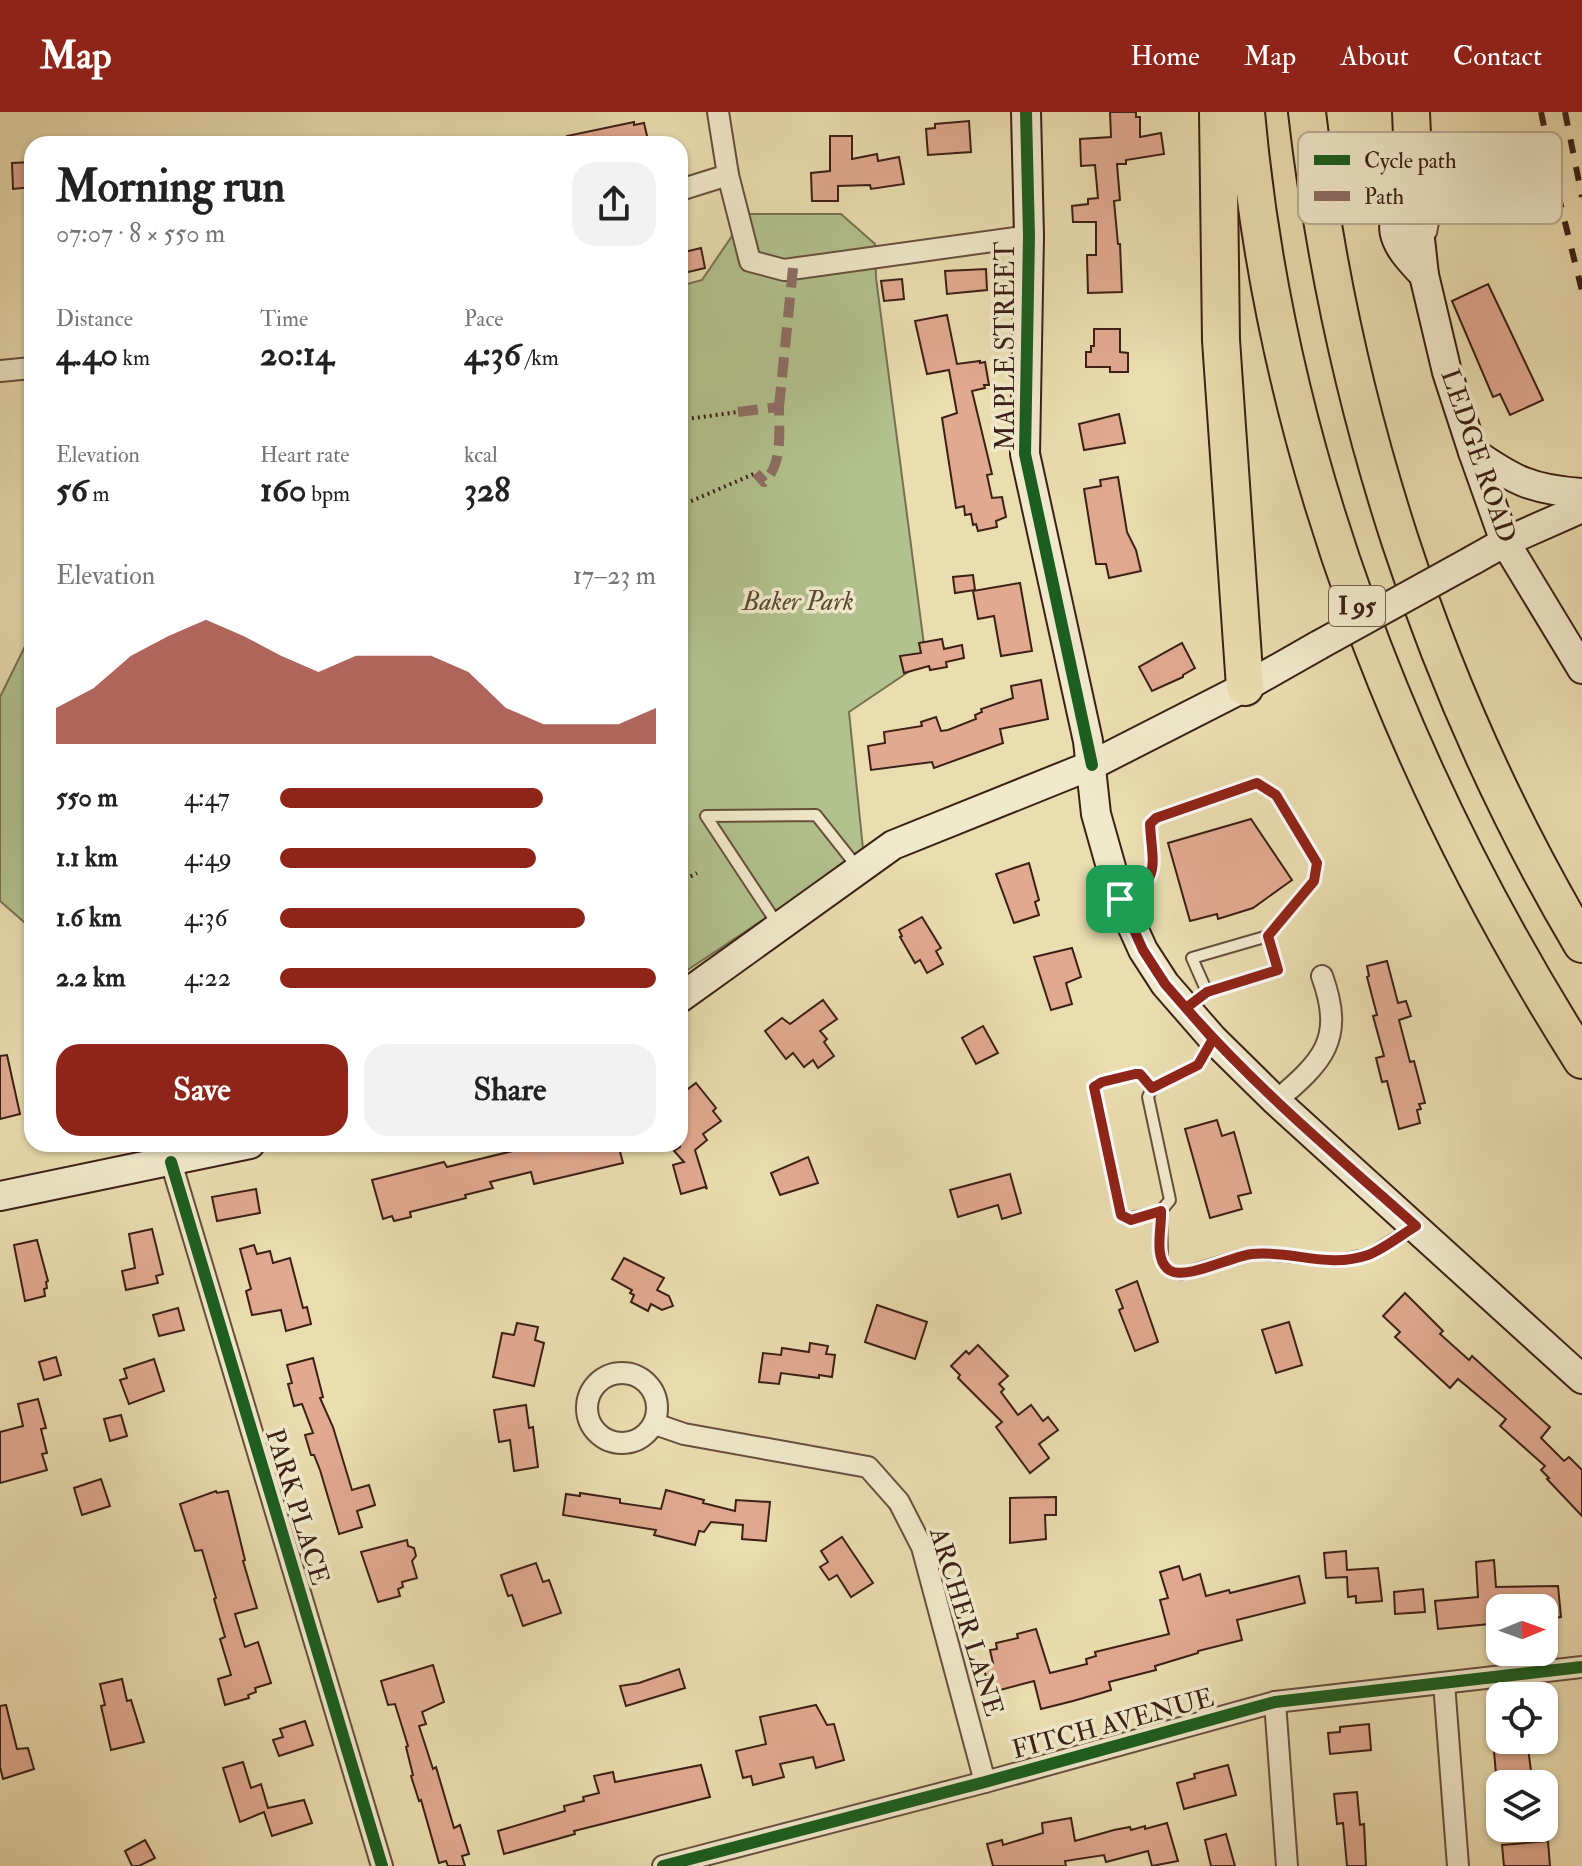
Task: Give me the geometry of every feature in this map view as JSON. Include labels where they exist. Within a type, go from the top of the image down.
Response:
[{"type":"highway","points":[[1218,112],[1221,340],[1245,687]]},
{"type":"highway","name":"I 95","points":[[1246,112],[1269,276],[1283,347],[1319,488],[1363,624],[1451,829],[1520,958],[1582,1060]]},
{"type":"highway","name":"I 95","points":[[1307,112],[1310,132]]},
{"type":"highway","points":[[1411,112],[1412,132]]},
{"type":"highway","name":"I 95","points":[[1322,224],[1358,399],[1394,524],[1437,645],[1471,728],[1534,859],[1582,944]]},
{"type":"main road","name":"MAPLE STREET","points":[[1026,112],[1029,236],[1025,454],[1092,765],[1096,814],[1120,899],[1143,950],[1165,984],[1197,1000],[1213,1039],[1276,1101],[1582,1379]]},
{"type":"main road","name":"LEDGE ROAD","points":[[1395,224],[1395,235],[1405,255],[1424,275],[1447,372],[1505,542],[1582,669]]},
{"type":"main road","points":[[1473,452],[1504,474],[1525,483],[1550,491],[1582,493]]},
{"type":"main road","points":[[688,992],[893,845],[1092,765],[1245,687],[1505,542],[1582,508]]},
{"type":"main road","points":[[0,1196],[215,1152]]},
{"type":"street","points":[[718,112],[728,175],[750,261],[784,270],[1029,236]]},
{"type":"street","points":[[688,188],[728,175]]},
{"type":"street","points":[[0,371],[24,369]]},
{"type":"street","points":[[1276,1101],[1311,1072],[1328,1042],[1331,1032],[1330,999],[1322,976]]},
{"type":"street","name":"PARK PLACE","points":[[171,1162],[382,1866]]},
{"type":"street","name":"ARCHER LANE","points":[[655,1424],[684,1434],[868,1467],[899,1502],[922,1547],[985,1782]]},
{"type":"street","name":"FITCH AVENUE","points":[[663,1866],[1275,1702],[1582,1667]]},
{"type":"street","points":[[1444,1683],[1458,1866]]},
{"type":"street","points":[[1275,1702],[1287,1866]]},
{"type":"lane","points":[[1424,275],[1432,224]]},
{"type":"lane","points":[[1120,899],[1139,891],[1148,882],[1153,869],[1150,824],[1156,818],[1257,783],[1276,795],[1317,863],[1314,881],[1268,936],[1192,958],[1197,1000],[1278,970],[1268,936]]},
{"type":"lane","points":[[779,926],[706,816],[816,815],[859,869]]},
{"type":"lane","points":[[1213,1039],[1198,1065],[1152,1088],[1148,1097],[1171,1196],[1161,1211],[1162,1260],[1168,1270],[1181,1274],[1255,1253],[1335,1261],[1370,1254],[1416,1226]]},
{"type":"lane","points":[[1152,1088],[1140,1074],[1135,1074],[1102,1082],[1094,1087],[1094,1094],[1121,1215],[1131,1220],[1161,1211]]},
{"type":"path","points":[[688,419],[738,412]]},
{"type":"path","points":[[688,503],[756,473]]},
{"type":"path","points":[[688,878],[697,873]]},
{"type":"green space","name":"Baker Park","points":[[747,214],[841,214],[875,244],[876,278],[926,660],[849,712],[863,849],[808,890],[688,970],[688,284],[702,280]]},
{"type":"green space","points":[[24,648],[24,922],[0,901],[0,697]]},
{"type":"building","points":[[1110,112],[1136,112],[1136,117],[1140,117],[1140,137],[1161,133],[1164,154],[1117,164],[1120,200],[1114,201],[1122,292],[1088,293],[1087,255],[1096,255],[1096,222],[1073,222],[1072,206],[1088,204],[1088,199],[1098,198],[1095,165],[1081,166],[1080,139],[1111,137]]},
{"type":"building","points":[[969,121],[971,152],[928,155],[926,129],[935,128],[935,124]]},
{"type":"building","points":[[634,122],[634,125],[644,123],[647,136],[567,136]]},
{"type":"building","points":[[830,136],[852,136],[852,159],[877,154],[878,161],[899,157],[904,184],[871,189],[870,185],[838,186],[838,201],[812,201],[811,173],[830,171]]},
{"type":"building","points":[[24,162],[24,188],[13,189],[12,163]]},
{"type":"building","points":[[701,248],[705,268],[688,272],[688,251]]},
{"type":"building","points":[[986,269],[987,290],[947,294],[945,271]]},
{"type":"building","points":[[902,279],[904,299],[884,301],[881,281]]},
{"type":"building","points":[[1488,284],[1543,400],[1510,415],[1500,394],[1493,397],[1452,301]]},
{"type":"building","points":[[947,315],[957,364],[985,362],[989,385],[972,391],[992,474],[987,475],[992,498],[1002,497],[1006,517],[996,521],[997,527],[978,531],[971,514],[965,515],[964,506],[956,508],[942,418],[957,413],[949,370],[927,374],[915,321]]},
{"type":"building","points":[[1094,329],[1120,329],[1120,352],[1128,353],[1128,372],[1110,372],[1110,367],[1086,367],[1086,352],[1091,352],[1091,346],[1094,346]]},
{"type":"building","points":[[1119,414],[1125,443],[1084,450],[1079,424]]},
{"type":"building","points":[[1118,477],[1127,532],[1141,571],[1109,578],[1106,564],[1096,564],[1084,489],[1101,486],[1100,480]]},
{"type":"building","points":[[973,575],[975,590],[955,593],[953,577]]},
{"type":"building","points":[[1020,583],[1032,651],[1001,656],[994,616],[978,619],[973,591]]},
{"type":"building","points":[[942,639],[944,649],[962,645],[964,658],[946,662],[947,667],[930,670],[929,666],[904,673],[900,656],[921,653],[919,643]]},
{"type":"building","points":[[1182,643],[1195,668],[1152,691],[1139,667]]},
{"type":"building","points":[[1041,680],[1048,719],[1000,729],[1003,743],[934,768],[932,762],[871,770],[868,746],[885,743],[884,732],[922,726],[921,722],[936,717],[941,731],[948,730],[976,719],[975,715],[982,712],[981,709],[1013,698],[1011,686]]},
{"type":"building","points":[[1251,819],[1292,880],[1253,908],[1218,919],[1217,914],[1190,921],[1168,843]]},
{"type":"building","points":[[1029,863],[1039,900],[1035,902],[1039,915],[1014,923],[996,874]]},
{"type":"building","points":[[922,917],[941,948],[936,951],[943,964],[927,973],[920,960],[915,963],[899,930]]},
{"type":"building","points":[[1072,948],[1081,977],[1066,983],[1072,1004],[1051,1010],[1034,957]]},
{"type":"building","points":[[1387,961],[1398,1003],[1406,1001],[1411,1016],[1399,1020],[1425,1103],[1419,1104],[1421,1109],[1417,1110],[1420,1123],[1399,1129],[1387,1081],[1382,1082],[1376,1058],[1384,1056],[1367,977],[1367,966]]},
{"type":"building","points":[[823,1000],[837,1019],[820,1031],[834,1056],[818,1068],[813,1060],[804,1067],[793,1053],[786,1059],[765,1031],[782,1018],[790,1024]]},
{"type":"building","points":[[983,1026],[998,1053],[976,1064],[962,1038]]},
{"type":"building","points":[[7,1055],[20,1114],[0,1119],[0,1056]]},
{"type":"building","points":[[696,1083],[716,1108],[713,1111],[721,1121],[703,1134],[707,1140],[695,1150],[707,1189],[681,1194],[673,1165],[684,1162],[675,1152],[688,1152],[688,1089]]},
{"type":"building","points":[[1217,1120],[1222,1136],[1234,1132],[1251,1193],[1238,1196],[1242,1209],[1210,1218],[1185,1129]]},
{"type":"building","points":[[509,1152],[620,1152],[623,1163],[534,1184],[531,1172],[490,1182],[493,1188],[465,1195],[466,1198],[410,1212],[411,1217],[394,1221],[392,1216],[383,1219],[372,1180],[444,1162],[447,1167]]},
{"type":"building","points":[[808,1157],[818,1183],[780,1195],[771,1173]]},
{"type":"building","points":[[1010,1174],[1021,1213],[1002,1219],[998,1205],[958,1217],[950,1190]]},
{"type":"building","points":[[256,1189],[260,1213],[217,1221],[212,1197]]},
{"type":"building","points":[[152,1229],[163,1274],[156,1276],[158,1283],[126,1290],[122,1271],[135,1268],[129,1234]]},
{"type":"building","points":[[37,1240],[48,1281],[47,1288],[44,1289],[45,1296],[25,1301],[14,1245]]},
{"type":"building","points":[[254,1245],[257,1254],[270,1251],[273,1263],[290,1258],[303,1308],[307,1307],[311,1324],[286,1331],[281,1310],[252,1315],[246,1291],[251,1289],[240,1249]]},
{"type":"building","points":[[624,1258],[664,1278],[657,1290],[669,1296],[673,1306],[662,1310],[651,1304],[648,1311],[631,1302],[634,1295],[630,1293],[632,1290],[612,1279]]},
{"type":"building","points":[[1137,1281],[1158,1342],[1135,1351],[1119,1310],[1123,1308],[1116,1290]]},
{"type":"building","points":[[1405,1293],[1443,1331],[1440,1334],[1469,1360],[1472,1356],[1550,1427],[1541,1438],[1564,1461],[1569,1457],[1582,1470],[1582,1516],[1547,1479],[1541,1470],[1545,1466],[1500,1426],[1506,1419],[1458,1379],[1450,1388],[1395,1337],[1400,1332],[1383,1316]]},
{"type":"building","points":[[877,1305],[927,1322],[915,1359],[865,1342]]},
{"type":"building","points":[[178,1308],[184,1330],[159,1336],[153,1315]]},
{"type":"building","points":[[1289,1322],[1302,1365],[1276,1373],[1262,1330]]},
{"type":"building","points":[[517,1323],[538,1327],[535,1340],[544,1343],[534,1386],[493,1377],[502,1333],[514,1335]]},
{"type":"building","points":[[810,1343],[828,1346],[826,1354],[835,1355],[832,1377],[781,1373],[779,1384],[759,1382],[763,1353],[781,1355],[782,1348],[809,1352]]},
{"type":"building","points":[[978,1345],[1008,1376],[999,1384],[1004,1389],[1001,1392],[1018,1415],[1031,1405],[1043,1421],[1048,1417],[1058,1430],[1039,1444],[1049,1458],[1030,1473],[996,1427],[1002,1422],[958,1378],[960,1375],[951,1366],[966,1351],[969,1354]]},
{"type":"building","points":[[56,1357],[61,1375],[44,1380],[39,1362]]},
{"type":"building","points":[[313,1358],[323,1397],[320,1398],[333,1427],[352,1490],[369,1485],[375,1505],[357,1511],[362,1527],[339,1534],[320,1470],[305,1435],[313,1433],[302,1404],[294,1406],[288,1384],[292,1383],[287,1365]]},
{"type":"building","points":[[154,1359],[164,1391],[129,1404],[120,1380],[127,1378],[124,1369]]},
{"type":"building","points":[[38,1399],[46,1428],[41,1429],[47,1453],[42,1454],[47,1470],[0,1483],[0,1432],[23,1426],[18,1404]]},
{"type":"building","points":[[526,1405],[529,1428],[533,1427],[538,1467],[514,1471],[510,1440],[499,1442],[494,1410]]},
{"type":"building","points":[[121,1415],[127,1436],[110,1441],[104,1419]]},
{"type":"building","points":[[101,1479],[110,1506],[82,1515],[74,1488]]},
{"type":"building","points":[[666,1490],[735,1511],[736,1500],[770,1502],[766,1541],[742,1539],[743,1525],[711,1522],[704,1532],[699,1531],[695,1545],[654,1535],[656,1530],[563,1515],[566,1494],[620,1499],[620,1503],[661,1509]]},
{"type":"building","points":[[216,1491],[228,1491],[257,1608],[235,1614],[245,1647],[258,1642],[271,1683],[255,1688],[256,1692],[248,1695],[249,1698],[225,1705],[218,1679],[231,1675],[220,1639],[225,1637],[202,1550],[195,1551],[180,1504]]},
{"type":"building","points":[[1056,1497],[1056,1515],[1045,1515],[1046,1539],[1010,1543],[1010,1498]]},
{"type":"building","points":[[842,1537],[873,1583],[851,1597],[837,1575],[829,1580],[820,1567],[828,1562],[821,1551]]},
{"type":"building","points":[[407,1540],[408,1546],[414,1548],[416,1556],[412,1561],[417,1578],[402,1582],[403,1587],[398,1589],[400,1596],[378,1602],[361,1552]]},
{"type":"building","points":[[1346,1551],[1347,1570],[1378,1568],[1382,1601],[1356,1603],[1356,1596],[1348,1597],[1347,1577],[1326,1578],[1324,1553]]},
{"type":"building","points":[[1494,1560],[1496,1587],[1558,1586],[1561,1617],[1558,1617],[1558,1594],[1486,1594],[1486,1624],[1438,1629],[1435,1601],[1478,1597],[1476,1562]]},
{"type":"building","points":[[536,1563],[543,1582],[549,1580],[561,1613],[523,1626],[501,1575]]},
{"type":"building","points":[[1179,1566],[1183,1580],[1200,1574],[1206,1596],[1299,1576],[1305,1603],[1237,1620],[1242,1640],[1198,1651],[1155,1666],[1156,1670],[1109,1682],[1111,1690],[1073,1701],[1041,1709],[1034,1681],[1000,1690],[999,1686],[989,1689],[983,1665],[993,1663],[990,1650],[997,1649],[996,1643],[1018,1638],[1017,1634],[1036,1629],[1050,1673],[1087,1664],[1086,1659],[1096,1656],[1095,1652],[1169,1634],[1160,1600],[1168,1598],[1160,1572]]},
{"type":"building","points":[[1423,1589],[1425,1612],[1395,1614],[1394,1592]]},
{"type":"building","points":[[433,1665],[444,1702],[422,1712],[426,1724],[419,1726],[433,1769],[436,1767],[454,1828],[460,1825],[469,1854],[462,1856],[465,1866],[448,1866],[446,1861],[439,1863],[411,1776],[408,1746],[395,1704],[388,1705],[381,1681]]},
{"type":"building","points":[[679,1669],[685,1688],[626,1706],[620,1686]]},
{"type":"building","points":[[122,1679],[127,1701],[131,1700],[144,1742],[111,1750],[101,1706],[105,1705],[100,1684]]},
{"type":"building","points":[[6,1705],[17,1749],[28,1748],[34,1769],[3,1779],[0,1767],[0,1706]]},
{"type":"building","points":[[816,1705],[827,1725],[834,1724],[844,1760],[816,1768],[813,1757],[780,1764],[784,1777],[753,1785],[751,1776],[743,1778],[736,1751],[766,1744],[760,1717]]},
{"type":"building","points":[[305,1721],[313,1745],[279,1756],[273,1740],[283,1737],[280,1729]]},
{"type":"building","points":[[1369,1724],[1371,1750],[1330,1754],[1328,1733],[1340,1732],[1340,1727]]},
{"type":"building","points":[[1494,1754],[1529,1754],[1531,1770],[1496,1770]]},
{"type":"building","points":[[243,1762],[251,1788],[261,1784],[268,1808],[304,1800],[312,1823],[272,1836],[264,1812],[240,1822],[223,1768]]},
{"type":"building","points":[[701,1765],[710,1797],[574,1831],[575,1834],[504,1854],[498,1831],[565,1811],[564,1806],[599,1793],[594,1776],[613,1772],[615,1782]]},
{"type":"building","points":[[1228,1765],[1236,1795],[1184,1809],[1177,1783],[1195,1778],[1194,1774]]},
{"type":"building","points":[[1357,1792],[1360,1825],[1364,1824],[1366,1866],[1347,1866],[1343,1823],[1337,1824],[1334,1794]]},
{"type":"building","points":[[1071,1818],[1075,1841],[1114,1830],[1145,1826],[1145,1829],[1167,1823],[1178,1861],[1152,1866],[1148,1851],[1106,1862],[1104,1855],[1065,1861],[1066,1866],[993,1866],[987,1844],[1002,1840],[1003,1845],[1043,1833],[1042,1823]]},
{"type":"building","points":[[1226,1834],[1235,1866],[1211,1866],[1205,1840]]},
{"type":"building","points":[[145,1840],[155,1858],[132,1866],[125,1851]]},
{"type":"building","points":[[1548,1842],[1550,1866],[1504,1866],[1502,1845]]},
{"type":"railway","points":[[1541,112],[1545,132]]},
{"type":"railway","points":[[1565,112],[1582,197]]},
{"type":"railway","points":[[1562,210],[1582,291]]},
{"type":"marked path","points":[[779,407],[793,268]]},
{"type":"marked path","points":[[738,412],[779,407],[779,447],[774,466],[764,482],[756,473]]},
{"type":"cycle path","points":[[1026,112],[1029,236],[1025,454],[1092,765]]},
{"type":"cycle path","points":[[171,1162],[382,1866]]},
{"type":"cycle path","points":[[663,1866],[1275,1702],[1582,1667]]},
{"type":"route","points":[[1257,783],[1276,795],[1317,863],[1314,881],[1268,936],[1278,970],[1207,992],[1186,1008],[1276,1101],[1416,1226],[1370,1254],[1335,1261],[1255,1253],[1181,1274],[1168,1270],[1162,1260],[1160,1245],[1161,1211],[1131,1220],[1121,1215],[1094,1087],[1102,1082],[1140,1074],[1152,1088],[1198,1065],[1213,1039],[1165,984],[1143,950],[1120,899],[1139,891],[1148,882],[1153,869],[1150,824],[1156,818],[1257,783]]}]
